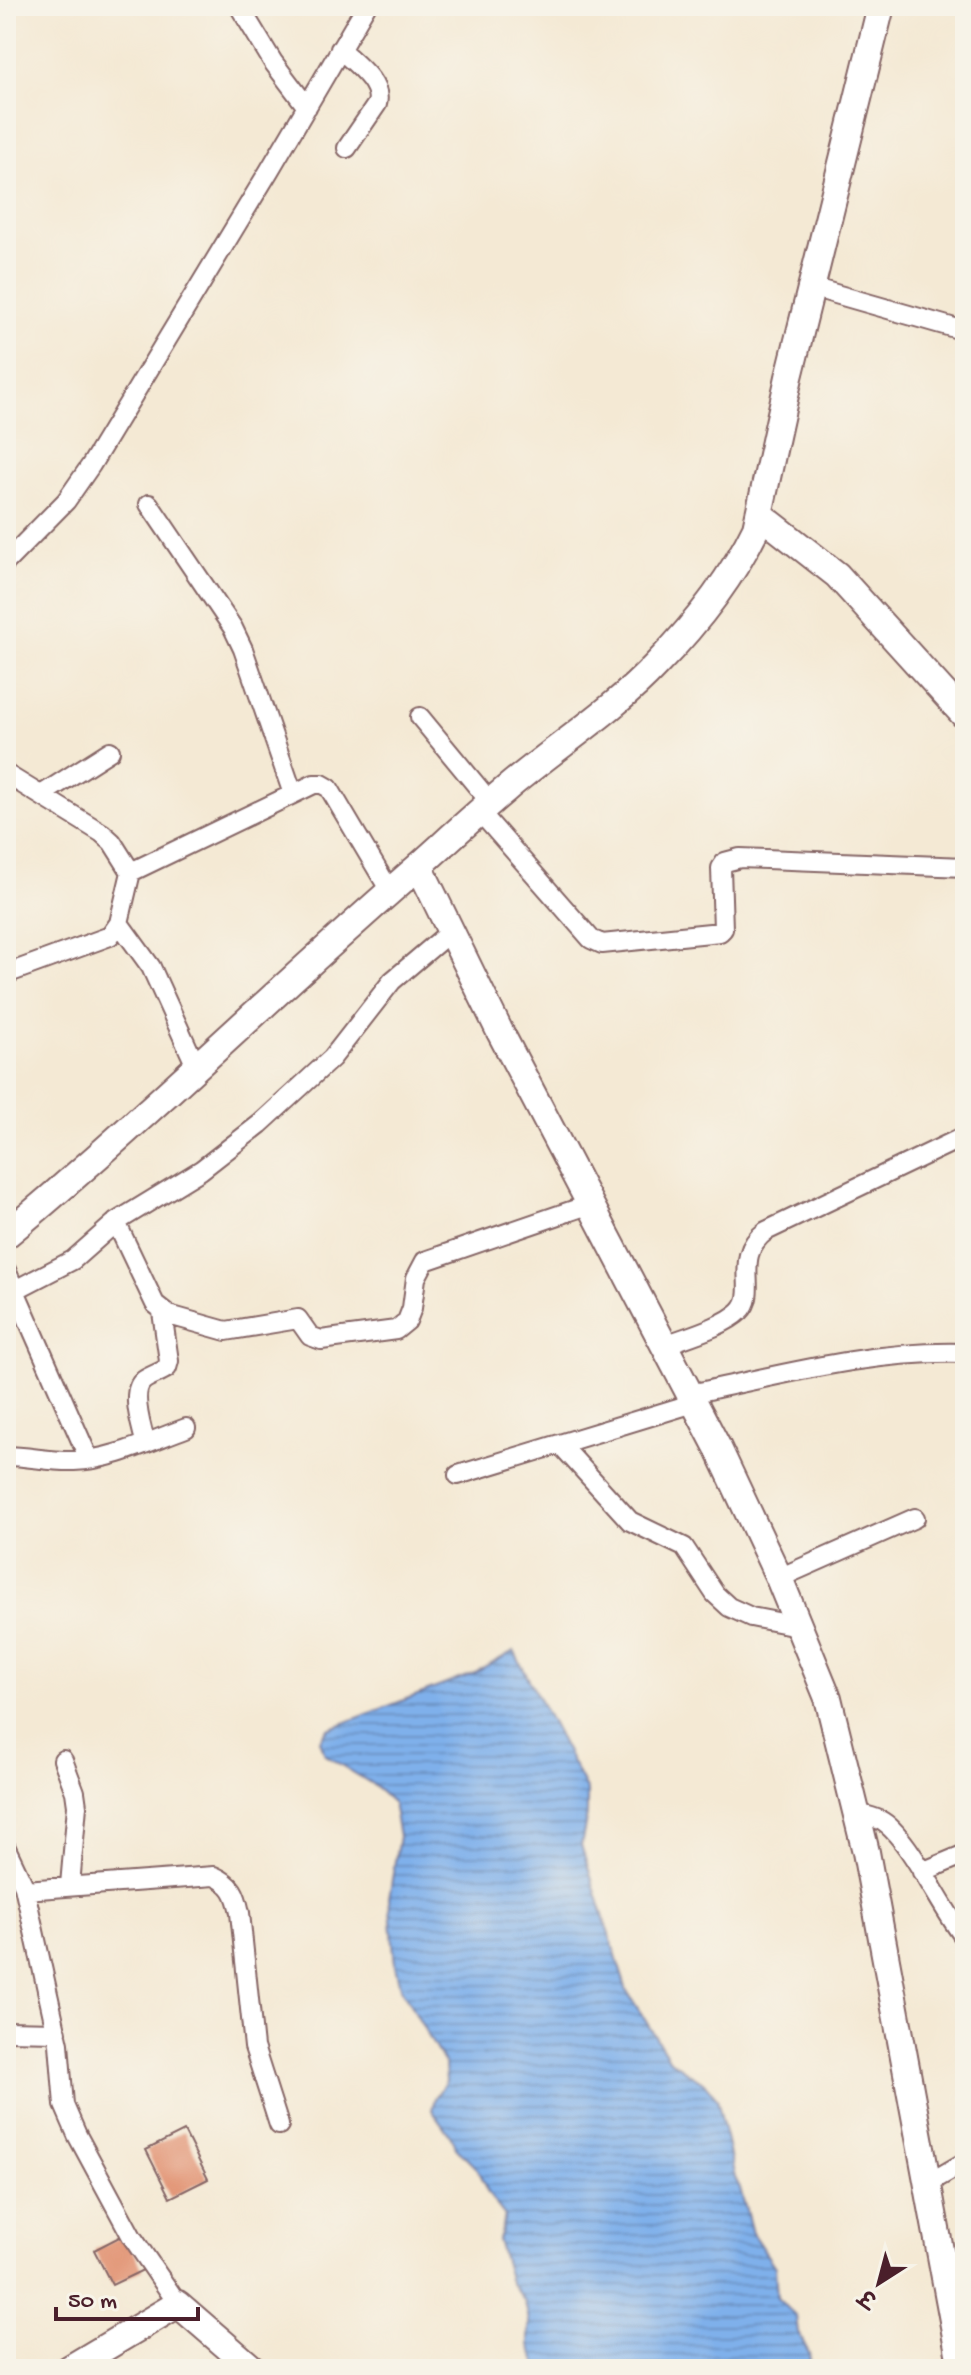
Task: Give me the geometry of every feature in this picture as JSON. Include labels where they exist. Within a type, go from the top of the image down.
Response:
[{"type":"main road","points":[[6,1235],[122,1136],[485,807],[655,667],[727,578],[748,543],[759,514],[811,287],[881,6]]},
{"type":"main road","points":[[759,514],[837,575],[965,716]]},
{"type":"main road","points":[[419,866],[499,1030],[692,1399],[779,1578],[828,1698],[856,1813],[927,2184],[958,2309],[962,2369]]},
{"type":"main road","points":[[69,2369],[178,2304],[253,2369]]},
{"type":"street","points":[[239,6],[273,62],[307,107]]},
{"type":"street","points":[[6,562],[66,501],[91,465],[366,6]]},
{"type":"street","points":[[340,49],[373,83],[379,97],[347,148]]},
{"type":"street","points":[[811,287],[965,331]]},
{"type":"street","points":[[149,504],[233,628],[293,794]]},
{"type":"street","points":[[420,717],[485,807],[591,939],[602,944],[720,932],[723,929],[721,868],[725,862],[740,858],[963,870]]},
{"type":"street","points":[[41,795],[110,751]]},
{"type":"street","points":[[6,774],[102,833],[112,842],[131,872],[119,923],[110,936],[6,974]]},
{"type":"street","points":[[131,872],[314,784],[322,784],[329,788],[390,891]]},
{"type":"street","points":[[119,923],[151,967],[196,1066]]},
{"type":"street","points":[[15,1290],[73,1260],[116,1222],[201,1170],[260,1124],[332,1058],[392,981],[451,931]]},
{"type":"street","points":[[665,1345],[739,1312],[747,1298],[746,1267],[755,1241],[965,1136]]},
{"type":"street","points":[[116,1222],[155,1304],[162,1312],[226,1331],[298,1319],[310,1336],[321,1340],[396,1330],[407,1321],[416,1278],[425,1261],[591,1204]]},
{"type":"street","points":[[6,1270],[89,1459]]},
{"type":"street","points":[[145,1442],[137,1395],[144,1380],[164,1370],[169,1361],[162,1312]]},
{"type":"street","points":[[458,1475],[692,1399],[860,1359],[926,1352],[965,1353]]},
{"type":"street","points":[[6,1456],[71,1461],[102,1458],[186,1428]]},
{"type":"street","points":[[560,1444],[630,1521],[684,1547],[715,1594],[729,1607],[751,1617],[798,1626]]},
{"type":"street","points":[[779,1578],[915,1518]]},
{"type":"street","points":[[63,1760],[77,1806],[70,1885]]},
{"type":"street","points":[[856,1813],[882,1821],[906,1848],[965,1938]]},
{"type":"street","points":[[6,1848],[25,1890],[57,2032],[64,2105],[132,2237],[178,2304]]},
{"type":"street","points":[[922,1872],[965,1854]]},
{"type":"street","points":[[25,1890],[214,1876],[227,1882],[236,1893],[240,1913],[254,2047],[279,2125]]},
{"type":"street","points":[[6,2031],[57,2032]]},
{"type":"street","points":[[927,2184],[965,2162]]},
{"type":"water","points":[[514,1651],[587,1791],[587,1815],[581,1845],[627,1991],[670,2060],[703,2082],[717,2098],[735,2178],[752,2233],[775,2267],[777,2298],[796,2316],[798,2332],[809,2353],[811,2369],[539,2369],[529,2345],[525,2302],[510,2282],[498,2240],[505,2216],[489,2195],[477,2169],[456,2148],[432,2110],[435,2098],[446,2081],[445,2065],[400,1987],[389,1898],[399,1836],[393,1803],[372,1784],[325,1755],[320,1740],[328,1729],[475,1673]]},
{"type":"building","points":[[184,2131],[208,2179],[170,2198],[146,2150]]},
{"type":"building","points":[[125,2234],[143,2270],[112,2285],[94,2250]]}]
